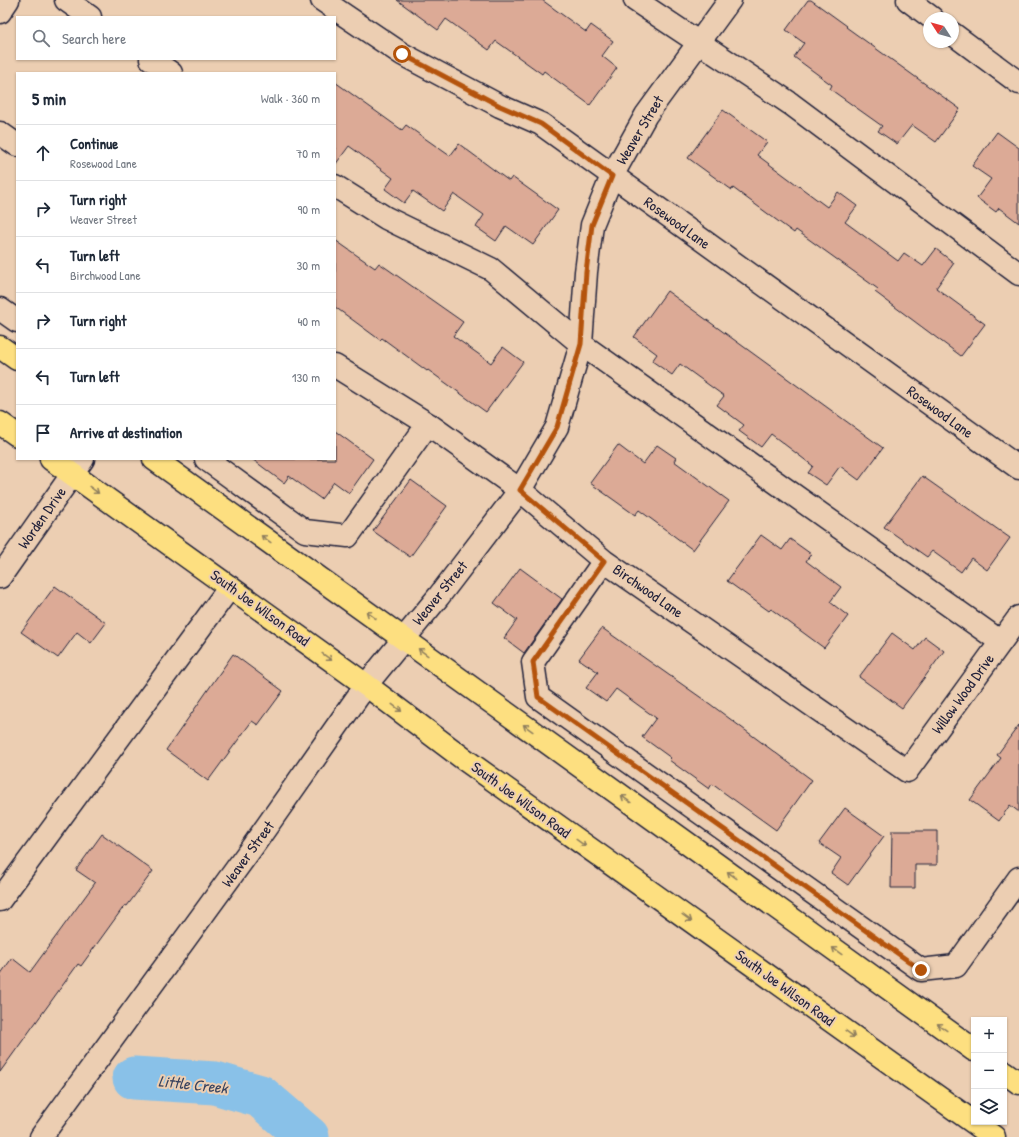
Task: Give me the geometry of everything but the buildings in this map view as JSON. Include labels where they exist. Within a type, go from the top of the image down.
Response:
[{"type":"main road","points":[[0,347],[16,358]]},
{"type":"main road","points":[[0,423],[16,434]]},
{"type":"main road","name":"South Joe Wilson Road","points":[[54,460],[78,467],[230,587],[366,685],[464,759],[994,1137]]},
{"type":"main road","points":[[155,460],[971,1048]]},
{"type":"main road","points":[[1007,1074],[1019,1083]]},
{"type":"street","points":[[0,12],[8,0]]},
{"type":"street","points":[[66,0],[89,16]]},
{"type":"street","name":"Rosewood Lane","points":[[322,0],[402,54],[500,106],[541,124],[1019,468]]},
{"type":"street","points":[[635,0],[791,104],[1019,274]]},
{"type":"street","name":"Weaver Street","points":[[41,1137],[253,846],[366,685],[439,596],[520,490],[557,427],[581,344],[586,272],[592,225],[612,176],[646,115],[730,0]]},
{"type":"street","points":[[908,0],[924,12]]},
{"type":"street","points":[[959,38],[1019,83]]},
{"type":"street","points":[[152,60],[170,72]]},
{"type":"street","points":[[0,133],[16,144]]},
{"type":"street","points":[[336,187],[386,218],[491,269],[581,344],[1001,642]]},
{"type":"street","points":[[0,309],[16,320]]},
{"type":"street","name":"Birchwood Lane","points":[[336,367],[428,424],[520,490],[604,561],[907,771]]},
{"type":"street","points":[[207,460],[305,531],[348,536],[428,424]]},
{"type":"street","name":"Worden Drive","points":[[0,577],[78,467]]},
{"type":"street","points":[[604,561],[533,662],[538,697],[921,970],[956,966],[1019,878]]},
{"type":"street","points":[[0,900],[230,587]]},
{"type":"street","name":"Willow Wood Drive","points":[[907,771],[1019,617]]},
{"type":"waterway","name":"Little Creek","points":[[134,1078],[215,1083],[260,1096],[308,1137]]},
{"type":"route","points":[[402,54],[500,106],[541,124],[612,176],[592,225],[586,272],[581,344],[557,427],[520,490],[604,561],[533,662],[538,697],[921,970]]}]
